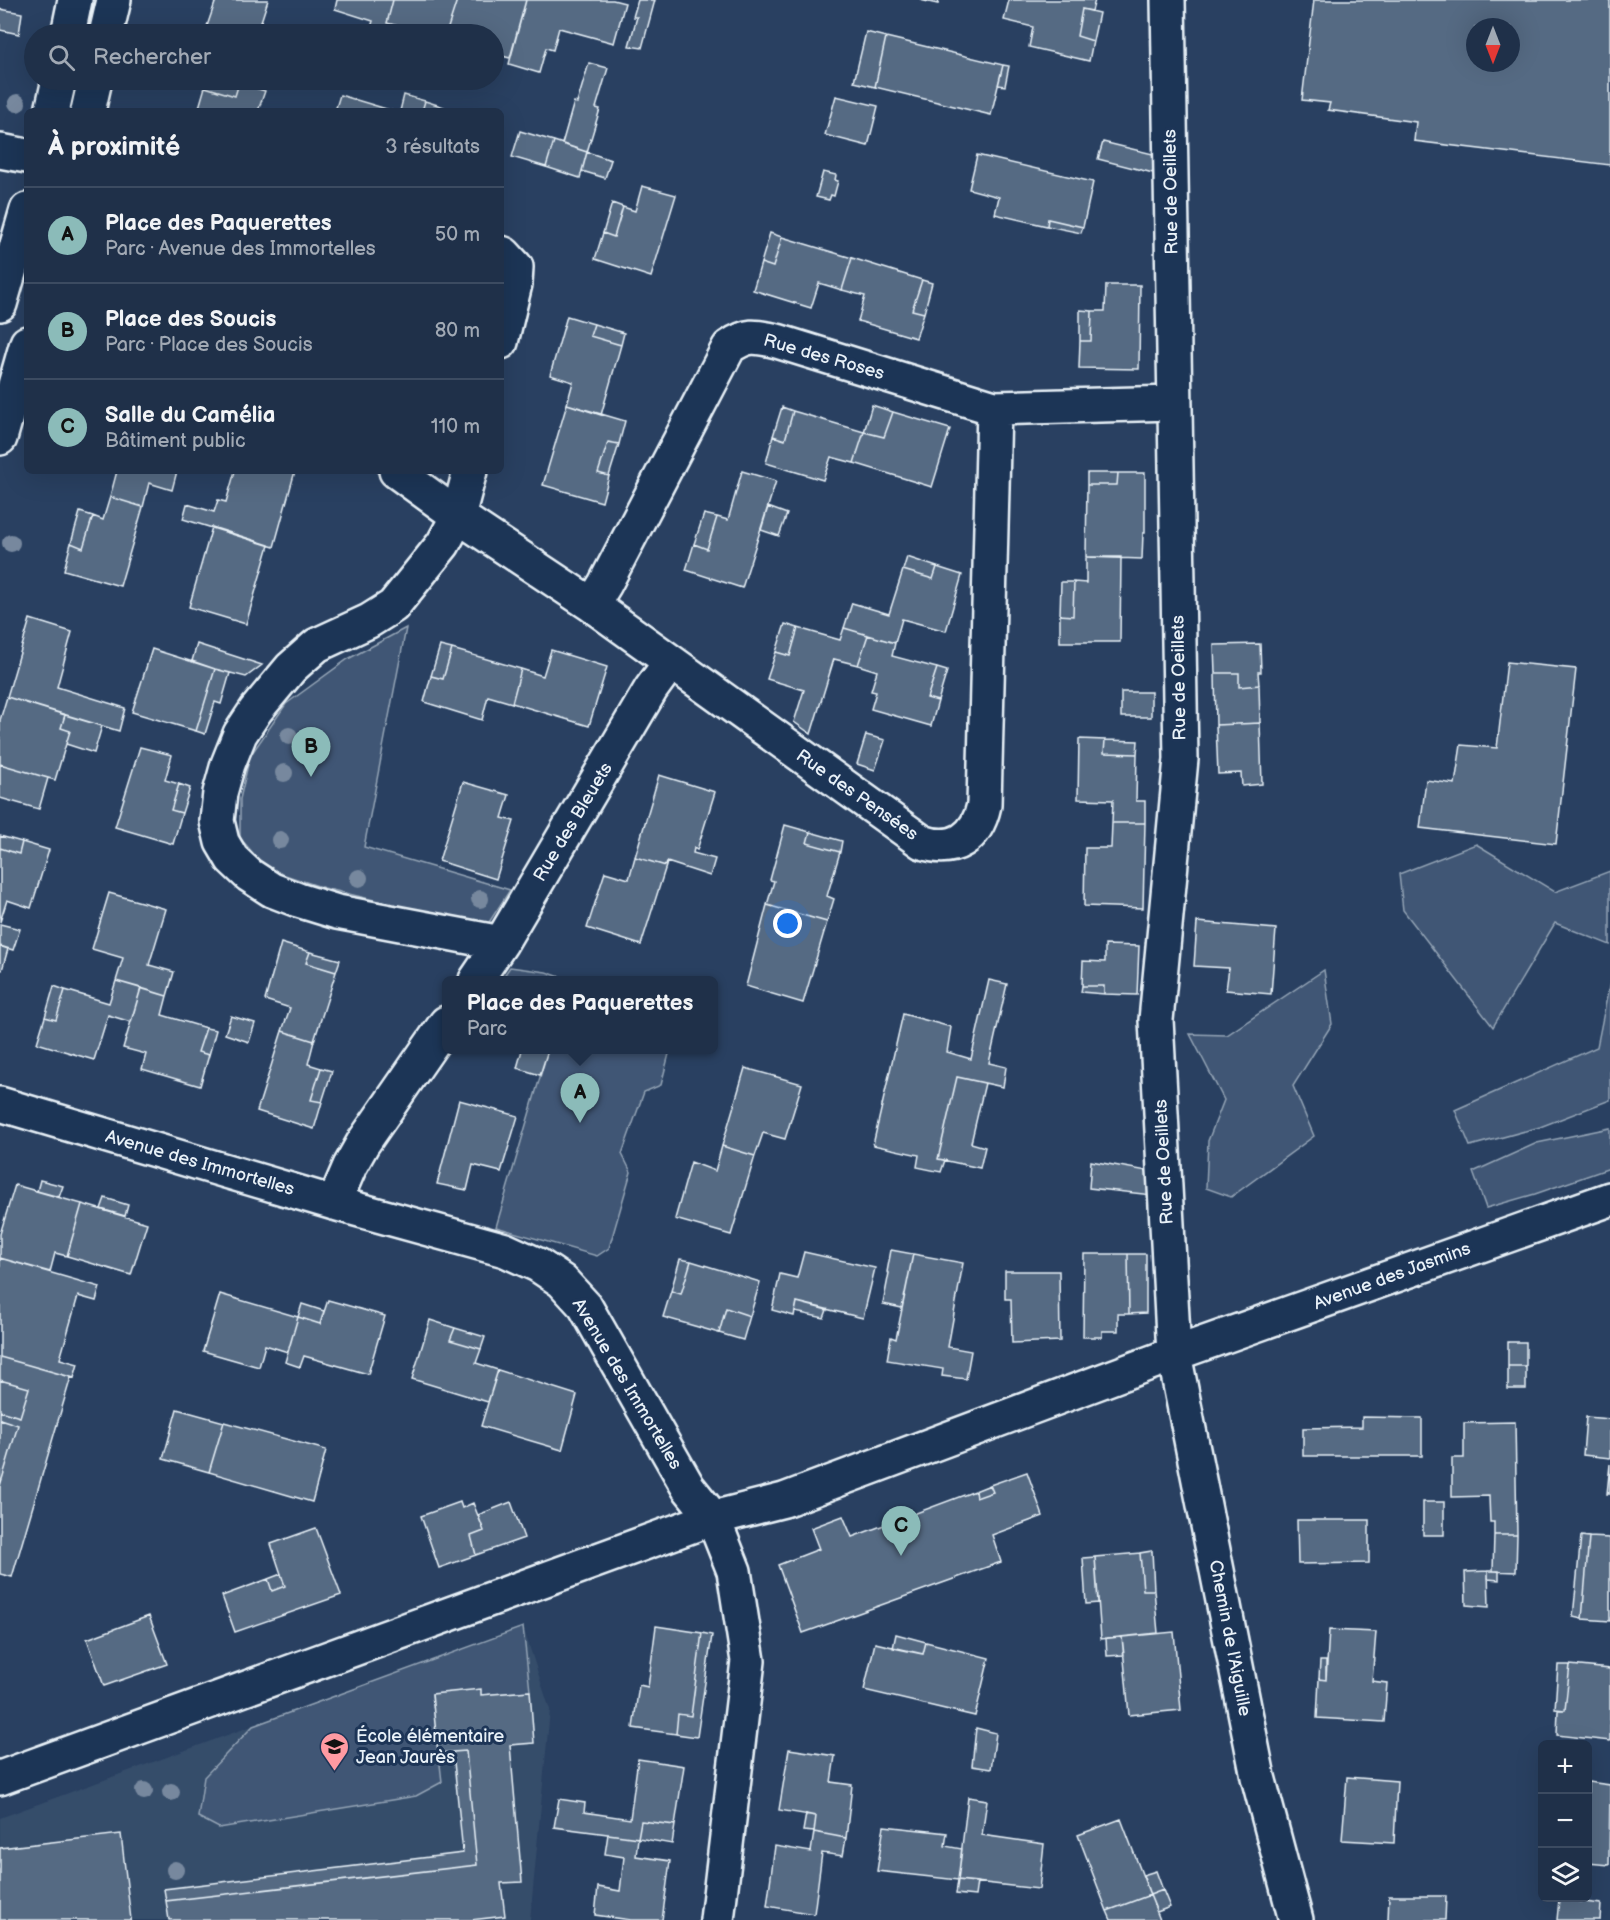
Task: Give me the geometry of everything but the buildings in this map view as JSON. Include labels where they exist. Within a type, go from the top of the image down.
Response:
[{"type":"street","points":[[70,24],[75,0]]},
{"type":"street","points":[[108,24],[114,0]]},
{"type":"street","name":"Rue de Oeillets","points":[[1168,0],[1181,759],[1156,1020],[1174,1354]]},
{"type":"street","points":[[53,108],[56,90]]},
{"type":"street","points":[[89,108],[93,90]]},
{"type":"street","points":[[0,151],[24,155]]},
{"type":"street","points":[[0,304],[24,220]]},
{"type":"street","points":[[504,254],[516,267],[515,284],[504,330]]},
{"type":"street","name":"Rue des Roses","points":[[592,605],[729,347],[742,338],[758,337],[777,341],[994,408],[1174,403]]},
{"type":"street","points":[[0,438],[24,354]]},
{"type":"street","name":"Rue des Pensées","points":[[400,474],[458,516],[592,605],[922,842],[937,847],[955,844],[969,836],[981,821],[984,805],[994,408]]},
{"type":"street","points":[[469,474],[458,516],[443,544],[393,606],[369,621],[317,645],[291,668],[256,710],[240,734],[228,764],[220,793],[217,821],[222,842],[232,859],[249,875],[272,890],[337,912],[501,943]]},
{"type":"street","name":"Rue des Bleuets","points":[[479,976],[651,688],[670,663]]},
{"type":"street","points":[[334,1203],[363,1143],[442,1030]]},
{"type":"street","name":"Avenue des Immortelles","points":[[0,1104],[334,1203],[505,1250],[538,1265],[562,1281],[585,1306],[688,1487],[713,1518],[734,1571],[748,1662],[717,1920]]},
{"type":"street","name":"Avenue des Jasmins","points":[[0,1778],[713,1518],[784,1500],[1174,1354],[1610,1198]]},
{"type":"street","name":"Chemin de l'Aiguille","points":[[1174,1354],[1258,1777],[1296,1920]]},
{"type":"shaded area","points":[[406,628],[364,847],[510,890],[486,927],[324,888],[267,869],[240,838],[240,799],[250,756],[286,704],[348,659]]},
{"type":"shaded area","points":[[1476,844],[1555,892],[1610,871],[1610,945],[1555,923],[1493,1027],[1403,910],[1399,874]]},
{"type":"shaded area","points":[[510,967],[558,976],[504,976]]},
{"type":"shaded area","points":[[1324,970],[1332,1024],[1293,1086],[1314,1136],[1231,1197],[1206,1188],[1208,1141],[1224,1100],[1190,1034],[1227,1035]]},
{"type":"shaded area","points":[[1610,982],[1610,1100],[1540,1127],[1470,1146],[1455,1110],[1597,1047]]},
{"type":"shaded area","points":[[547,1054],[669,1054],[661,1085],[644,1092],[622,1154],[631,1172],[609,1248],[597,1256],[496,1227]]},
{"type":"shaded area","points":[[1610,1128],[1610,1168],[1486,1208],[1473,1172],[1537,1143]]},
{"type":"shaded area","name":"École élémentaire Jean Jaurès","points":[[523,1627],[550,1710],[530,1920],[0,1920],[0,1818]]},
{"type":"shaded area","points":[[523,1627],[530,1691],[481,1695],[432,1694],[442,1782],[416,1796],[219,1828],[198,1817],[204,1777],[253,1726]]},
{"type":"place","name":"Place des Soucis","points":[[311,777]]},
{"type":"place","name":"Place des Paquerettes","points":[[580,1123]]},
{"type":"place","name":"Salle du Camélia","points":[[901,1556]]},
{"type":"place","name":"École élémentaire Jean Jaurès","points":[[335,1772]]}]
